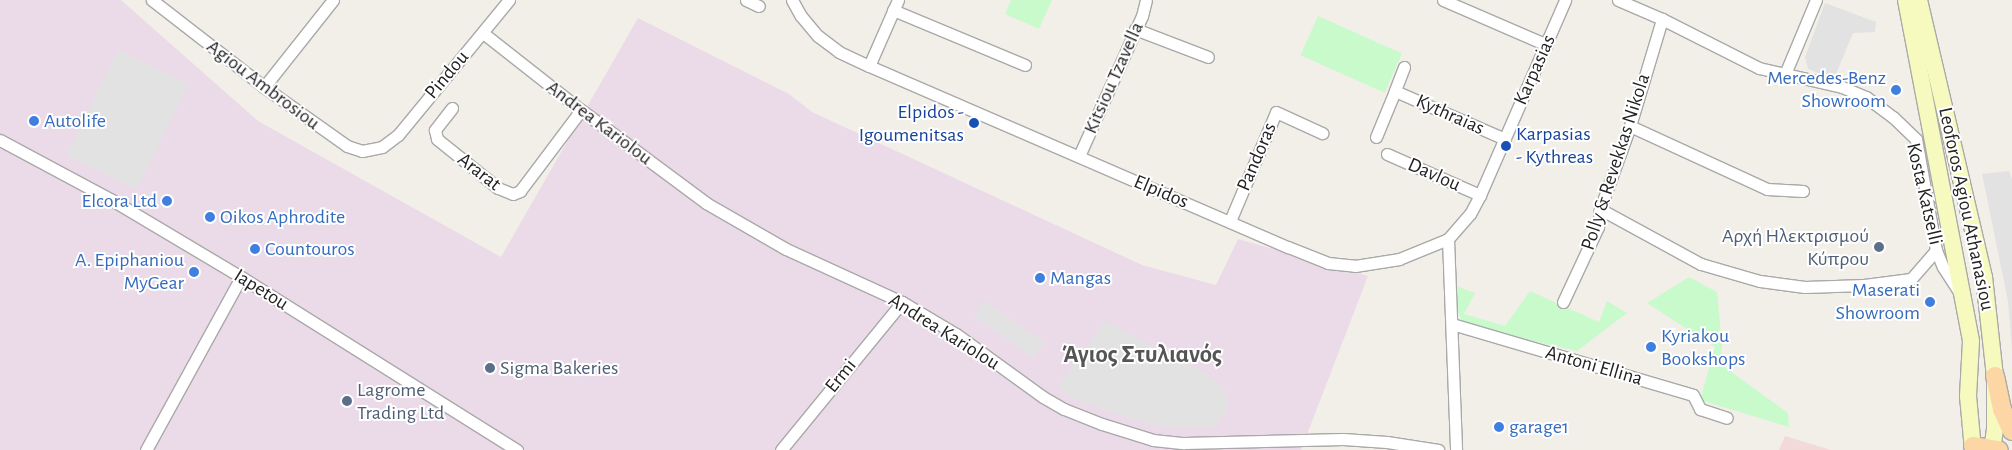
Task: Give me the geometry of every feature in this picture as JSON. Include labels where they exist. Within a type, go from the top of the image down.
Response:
[{"type":"main road","name":"Leoforos Agiou Athanasiou","points":[[1906,0],[1971,341],[1968,396],[1973,448]]},
{"type":"main road","name":"Leoforos Agiou Athanasiou","points":[[1919,0],[1984,277],[1995,376],[1995,449]]},
{"type":"main road","points":[[1995,376],[2002,409],[2012,431]]},
{"type":"main road","points":[[1973,448],[1995,449]]},
{"type":"street","name":"Agiou Ambrosiou","points":[[152,0],[264,87],[347,146],[362,151],[382,147]]},
{"type":"street","points":[[264,87],[334,0]]},
{"type":"street","name":"Pindou","points":[[382,147],[398,135],[509,0]]},
{"type":"street","points":[[746,0],[759,6]]},
{"type":"street","name":"Elpidos","points":[[792,0],[801,16],[818,36],[839,52],[1328,263],[1355,266],[1399,259],[1448,239],[1470,214],[1505,139]]},
{"type":"street","name":"Kitsiou Tzavella","points":[[1079,156],[1142,16],[1146,0]]},
{"type":"street","points":[[1443,0],[1458,3],[1547,45]]},
{"type":"street","name":"Karpasias","points":[[1505,139],[1565,0]]},
{"type":"street","name":"Kosta Katselli","points":[[1618,0],[1662,19],[1759,68],[1842,87],[1866,97],[1893,117],[1916,139],[1936,250],[1943,267],[1964,301]]},
{"type":"street","points":[[1785,74],[1816,0]]},
{"type":"street","points":[[868,66],[896,5],[1025,65]]},
{"type":"street","name":"Polly & Revekkas Nikola","points":[[1563,302],[1598,227],[1600,210],[1630,126],[1662,19]]},
{"type":"street","points":[[1135,30],[1208,57]]},
{"type":"street","name":"Andrea Kariolou","points":[[483,32],[581,110],[706,203],[786,249],[902,302],[956,334],[1043,397],[1064,409],[1152,445],[1343,439],[1387,442],[1438,450]]},
{"type":"street","name":"Kythraias","points":[[1376,137],[1404,67]]},
{"type":"street","name":"Kythraias","points":[[1396,91],[1505,139]]},
{"type":"street","name":"Ararat","points":[[452,108],[436,130],[438,139],[498,188],[513,194],[520,191],[581,110]]},
{"type":"street","name":"Pandoras","points":[[1230,220],[1276,112],[1322,133]]},
{"type":"street","points":[[1630,126],[1767,189],[1802,191]]},
{"type":"street","name":"Iapetou","points":[[0,140],[112,200],[241,277],[517,450]]},
{"type":"street","name":"Davlou","points":[[1387,154],[1480,195]]},
{"type":"street","points":[[1600,210],[1701,264],[1760,281],[1814,286],[1864,285],[1911,279],[1936,250]]},
{"type":"street","points":[[1448,239],[1456,450]]},
{"type":"street","points":[[146,450],[241,277]]},
{"type":"street","name":"Ermi","points":[[782,450],[902,302]]},
{"type":"street","name":"Antoni Ellina","points":[[1452,324],[1694,395],[1700,409],[1727,418]]},
{"type":"shaded area","points":[[0,0],[121,0],[258,121],[501,257],[638,18],[789,94],[812,112],[1142,265],[1216,285],[1238,239],[1368,276],[1301,450],[0,450]]},
{"type":"shaded area","points":[[1825,3],[1876,22],[1875,32],[1853,33],[1834,79],[1808,69],[1805,57]]},
{"type":"shaded area","points":[[118,50],[188,84],[137,189],[67,155]]},
{"type":"shaded area","points":[[2009,171],[2012,179],[2012,351],[2008,301],[1982,174]]},
{"type":"shaded area","points":[[985,300],[1044,343],[1033,358],[974,315]]},
{"type":"shaded area","points":[[1105,321],[1206,374],[1226,391],[1228,409],[1214,428],[1169,428],[1127,417],[1075,399],[1058,387]]},
{"type":"shaded area","points":[[1785,436],[1831,450],[1779,450]]},
{"type":"green space","points":[[1011,0],[1052,0],[1039,29],[1005,14]]},
{"type":"green space","points":[[1318,16],[1402,53],[1385,93],[1301,55]]},
{"type":"green space","points":[[1689,277],[1717,292],[1722,346],[1719,363],[1788,413],[1789,427],[1700,400],[1715,347],[1647,303]]},
{"type":"green space","points":[[1454,282],[1459,287],[1475,293],[1464,314],[1505,326],[1530,291],[1599,322],[1607,301],[1627,313],[1577,351],[1463,325],[1454,301]]},
{"type":"place","name":"Mercedes-Benz Showroom","points":[[1896,90]]},
{"type":"place","name":"Autolife","points":[[34,121]]},
{"type":"place","name":"Elpidos - Igoumenitsas","points":[[974,123]]},
{"type":"place","name":"Karpasias - Kythreas","points":[[1506,146]]},
{"type":"place","name":"Elcora Ltd","points":[[167,201]]},
{"type":"place","name":"Oikos Aphrodite","points":[[210,217]]},
{"type":"place","name":"Αρχή Ηλεκτρισμού Κύπρου","points":[[1879,247]]},
{"type":"place","name":"Countouros","points":[[255,249]]},
{"type":"place","name":"A. Epiphaniou MyGear","points":[[194,272]]},
{"type":"place","name":"Mangas","points":[[1040,278]]},
{"type":"place","name":"Maserati Showroom","points":[[1930,302]]},
{"type":"place","name":"Kyriakou Bookshops","points":[[1651,347]]},
{"type":"place","name":"Sigma Bakeries","points":[[490,368]]},
{"type":"place","name":"Lagrome Trading Ltd","points":[[347,401]]},
{"type":"place","name":"garage1","points":[[1499,427]]},
{"type":"district","name":"Άγιος Στυλιανός","points":[[1142,355]]}]
